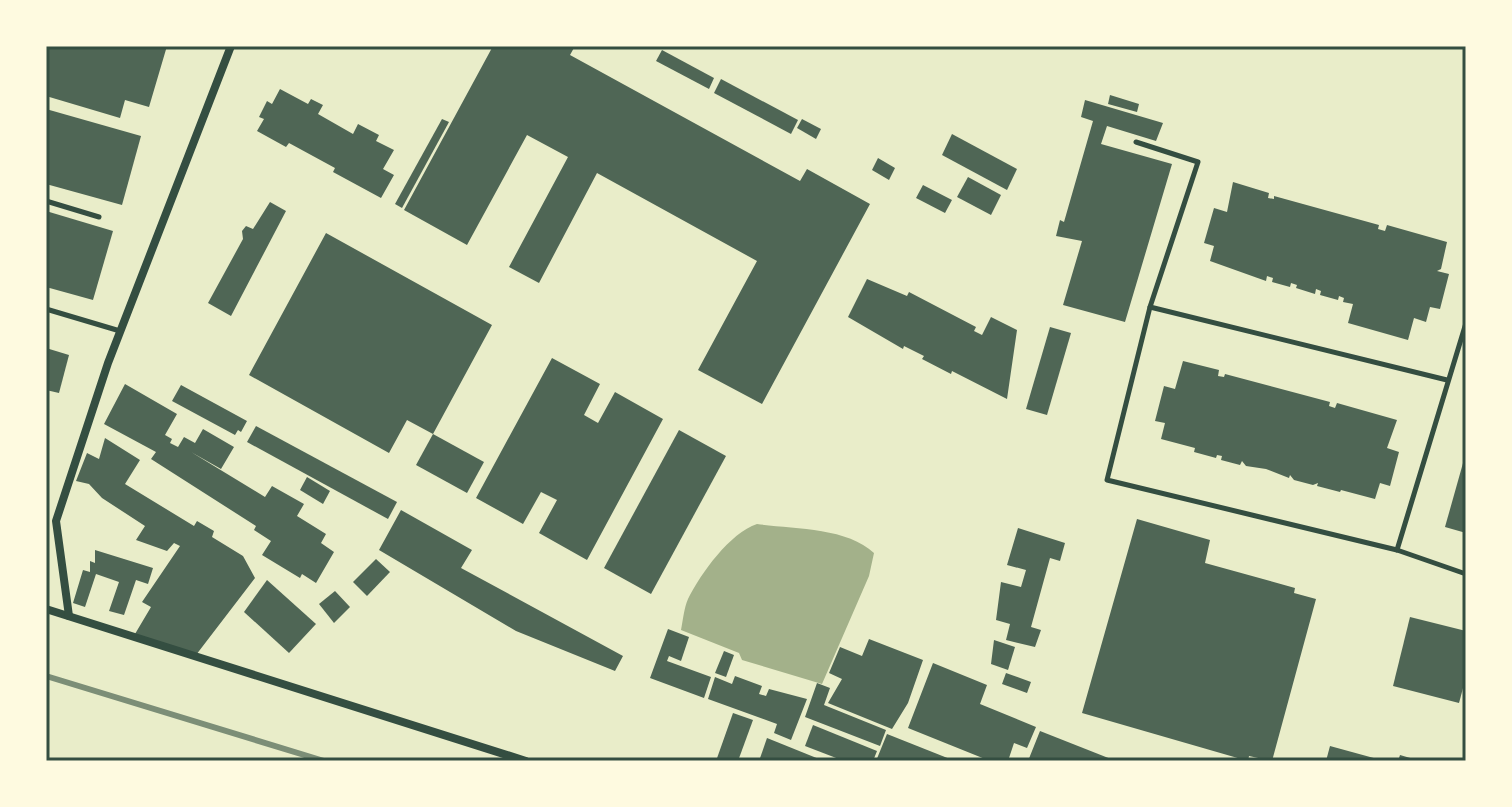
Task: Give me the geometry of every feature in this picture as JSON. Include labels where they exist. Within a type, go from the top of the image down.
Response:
[{"type":"street","points":[[69,616],[56,521],[120,331],[231,46]]},
{"type":"street","points":[[46,609],[526,761]]},
{"type":"lane","points":[[1136,142],[1198,162],[1150,307],[1107,480],[1397,550],[1466,574]]},
{"type":"lane","points":[[46,201],[99,217]]},
{"type":"lane","points":[[1150,307],[1447,380]]},
{"type":"lane","points":[[46,309],[120,331]]},
{"type":"lane","points":[[1397,550],[1466,323]]},
{"type":"shaded area","points":[[757,524],[835,534],[863,544],[874,553],[869,576],[822,684],[742,660],[739,653],[681,630],[688,599],[708,566],[737,536]]},
{"type":"building","points":[[46,46],[167,46],[149,107],[125,100],[120,118],[46,96]]},
{"type":"building","points":[[493,46],[575,46],[570,55],[800,181],[807,169],[870,204],[762,404],[698,370],[757,261],[597,173],[539,283],[509,267],[568,157],[527,135],[467,245],[404,210]]},
{"type":"building","points":[[662,50],[714,78],[709,89],[656,61]]},
{"type":"building","points":[[721,79],[798,120],[791,134],[714,93]]},
{"type":"building","points":[[280,89],[308,104],[311,99],[323,105],[318,114],[353,134],[358,124],[379,135],[376,141],[394,150],[383,169],[394,175],[381,198],[289,143],[286,147],[257,131],[264,119],[259,117],[267,101],[272,104]]},
{"type":"building","points":[[1110,95],[1139,104],[1137,112],[1108,104]]},
{"type":"building","points":[[1085,100],[1163,123],[1156,141],[1107,126],[1101,144],[1172,164],[1125,322],[1063,305],[1082,241],[1056,236],[1060,220],[1064,222],[1093,121],[1081,117]]},
{"type":"building","points":[[46,109],[141,136],[122,205],[46,184]]},
{"type":"building","points":[[442,119],[449,122],[402,208],[395,204]]},
{"type":"building","points":[[802,119],[821,129],[816,139],[797,128]]},
{"type":"building","points":[[952,134],[1017,169],[1007,190],[942,155]]},
{"type":"building","points":[[878,158],[895,168],[889,180],[872,170]]},
{"type":"building","points":[[968,177],[1001,195],[991,215],[957,197]]},
{"type":"building","points":[[1233,182],[1269,193],[1268,198],[1274,199],[1274,196],[1379,225],[1378,229],[1385,231],[1387,225],[1447,242],[1441,269],[1437,271],[1449,274],[1440,309],[1430,307],[1426,322],[1414,318],[1408,340],[1348,323],[1353,304],[1343,302],[1344,298],[1339,296],[1338,300],[1320,295],[1321,291],[1316,289],[1315,294],[1296,288],[1297,285],[1291,283],[1290,287],[1272,282],[1273,278],[1267,276],[1266,281],[1210,261],[1214,246],[1204,243],[1214,208],[1227,212]]},
{"type":"building","points":[[923,185],[952,200],[945,213],[916,198]]},
{"type":"building","points":[[270,202],[286,211],[231,316],[208,303],[243,239],[242,231],[246,226],[253,229]]},
{"type":"building","points":[[46,211],[113,231],[93,300],[46,287]]},
{"type":"building","points":[[326,233],[492,325],[433,434],[407,420],[389,453],[249,375]]},
{"type":"building","points":[[867,279],[907,296],[909,292],[976,327],[974,331],[982,335],[991,317],[1017,330],[1007,399],[952,371],[951,374],[922,359],[924,356],[904,346],[903,349],[848,317]]},
{"type":"building","points":[[1050,327],[1071,333],[1047,415],[1026,409]]},
{"type":"building","points":[[46,348],[69,355],[59,393],[46,390]]},
{"type":"building","points":[[552,358],[600,384],[584,415],[598,423],[615,392],[663,419],[587,560],[539,533],[557,500],[541,492],[523,524],[476,498]]},
{"type":"building","points":[[1183,361],[1219,370],[1218,376],[1224,377],[1225,374],[1330,402],[1329,406],[1335,408],[1337,403],[1397,420],[1387,448],[1399,452],[1390,486],[1380,483],[1375,499],[1340,492],[1317,486],[1318,483],[1313,485],[1294,480],[1290,475],[1289,478],[1266,469],[1246,466],[1242,461],[1240,465],[1221,460],[1222,456],[1217,455],[1216,458],[1194,452],[1195,448],[1161,439],[1165,423],[1155,421],[1164,386],[1175,389]]},
{"type":"building","points":[[125,384],[177,414],[165,435],[172,439],[170,443],[178,447],[184,437],[195,443],[203,429],[234,447],[221,469],[191,452],[265,497],[272,486],[304,504],[297,516],[326,534],[321,543],[334,552],[316,583],[302,574],[300,578],[262,555],[271,541],[254,530],[256,526],[151,459],[156,452],[104,424]]},
{"type":"building","points":[[181,385],[247,421],[241,432],[238,430],[235,435],[172,401]]},
{"type":"building","points":[[256,426],[397,502],[388,519],[247,442]]},
{"type":"building","points":[[679,430],[726,456],[651,594],[604,568]]},
{"type":"building","points":[[433,434],[484,462],[467,493],[416,465]]},
{"type":"building","points":[[105,438],[140,460],[125,484],[194,526],[197,521],[214,531],[212,537],[243,556],[255,578],[196,655],[135,634],[151,607],[142,602],[180,546],[174,543],[167,551],[136,540],[145,526],[102,498],[89,484],[76,481],[87,453],[99,459]]},
{"type":"building","points":[[1466,456],[1466,533],[1445,527]]},
{"type":"building","points":[[307,477],[330,491],[323,504],[300,490]]},
{"type":"building","points":[[401,510],[472,550],[461,568],[623,656],[615,671],[516,631],[379,550]]},
{"type":"building","points":[[1137,519],[1210,540],[1205,563],[1295,588],[1294,593],[1316,599],[1272,761],[1249,756],[1248,761],[1082,713]]},
{"type":"building","points":[[1018,528],[1065,543],[1060,561],[1050,558],[1031,627],[1041,630],[1035,647],[1006,640],[1010,624],[996,620],[1001,582],[1021,587],[1026,570],[1007,565]]},
{"type":"building","points":[[95,550],[153,568],[148,584],[136,580],[124,615],[109,611],[119,582],[96,574],[85,607],[73,603],[83,570],[90,572],[90,561],[95,563]]},
{"type":"building","points":[[376,559],[390,572],[367,596],[353,582]]},
{"type":"building","points":[[267,580],[316,624],[289,653],[244,612]]},
{"type":"building","points":[[335,591],[350,607],[334,623],[319,604]]},
{"type":"building","points":[[1410,617],[1466,631],[1466,677],[1459,703],[1393,686]]},
{"type":"building","points":[[668,629],[689,637],[681,661],[669,656],[667,661],[711,677],[704,698],[650,678]]},
{"type":"building","points":[[869,639],[923,660],[908,703],[892,729],[828,703],[842,679],[829,673],[840,647],[862,656]]},
{"type":"building","points":[[994,640],[1015,647],[1008,670],[991,664]]},
{"type":"building","points":[[724,651],[734,655],[726,677],[715,673]]},
{"type":"building","points":[[933,663],[987,685],[980,704],[1036,727],[1027,748],[1014,743],[1008,761],[990,761],[908,728]]},
{"type":"building","points":[[1006,673],[1031,682],[1027,693],[1002,684]]},
{"type":"building","points":[[735,676],[762,686],[759,694],[766,696],[769,689],[807,699],[791,740],[774,733],[777,724],[708,699],[715,677],[732,684]]},
{"type":"building","points":[[817,683],[830,688],[824,705],[886,730],[880,746],[805,717]]},
{"type":"building","points":[[733,713],[753,720],[738,761],[716,761]]},
{"type":"building","points":[[813,725],[877,751],[873,761],[844,761],[805,746]]},
{"type":"building","points":[[1040,731],[1116,761],[1028,761]]},
{"type":"building","points":[[887,734],[955,761],[876,761]]},
{"type":"building","points":[[767,738],[824,761],[759,761]]},
{"type":"building","points":[[1330,746],[1381,760],[1381,761],[1326,761]]},
{"type":"building","points":[[1400,755],[1417,760],[1417,761],[1398,761]]},
{"type":"railway","points":[[46,676],[324,761]]}]
